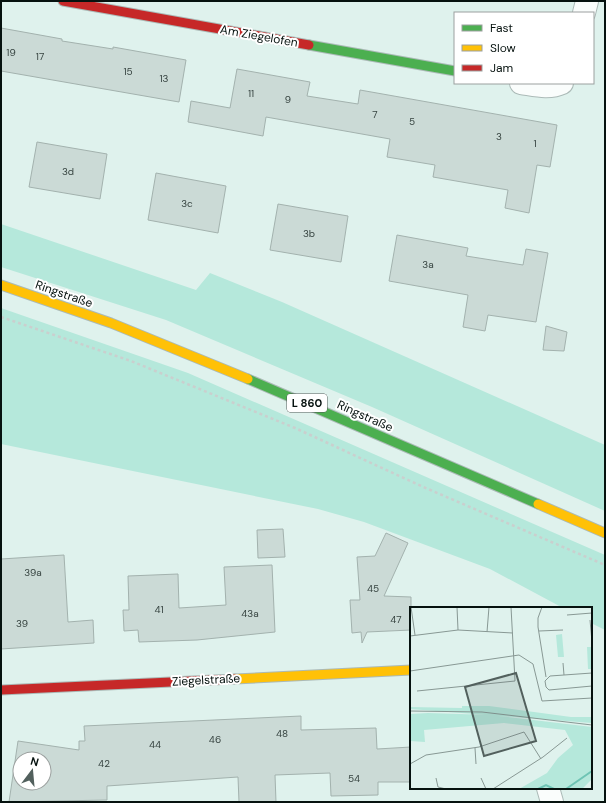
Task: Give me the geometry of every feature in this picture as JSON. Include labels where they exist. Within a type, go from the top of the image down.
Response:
[{"type":"street","name":"Am Ziegelofen","points":[[63,1],[454,71]]},
{"type":"street","points":[[584,12],[587,1]]},
{"type":"street","points":[[527,84],[555,86],[560,84]]},
{"type":"street","name":"Ringstraße","points":[[1,285],[111,323],[266,386],[605,533]]},
{"type":"street","name":"Ziegelstraße","points":[[1,690],[410,670]]},
{"type":"street","points":[[548,789],[552,802]]},
{"type":"path","points":[[1,317],[131,361],[281,422],[428,489],[605,565]]},
{"type":"green space","points":[[1,224],[196,290],[210,273],[282,302],[605,445],[605,511],[372,407],[166,320],[1,267]]},
{"type":"green space","points":[[1,308],[188,373],[605,555],[605,630],[592,624],[592,607],[561,607],[490,569],[364,522],[318,509],[1,444]]},
{"type":"building","points":[[1,28],[62,39],[62,41],[113,49],[113,47],[186,60],[179,102],[1,71]]},
{"type":"building","points":[[237,69],[310,82],[307,96],[358,104],[360,90],[557,125],[550,167],[537,165],[529,213],[505,208],[508,190],[433,177],[435,165],[387,157],[390,139],[266,117],[263,136],[188,122],[191,101],[230,108]]},
{"type":"building","points":[[37,142],[107,154],[100,199],[29,187]]},
{"type":"building","points":[[156,173],[226,186],[218,233],[148,220]]},
{"type":"building","points":[[278,204],[348,216],[341,262],[270,250]]},
{"type":"building","points":[[397,235],[468,248],[466,256],[523,265],[526,249],[548,253],[536,322],[488,315],[485,331],[463,327],[468,295],[389,281]]},
{"type":"building","points":[[546,326],[567,332],[564,351],[543,350]]},
{"type":"building","points":[[283,529],[285,557],[258,558],[257,530]]},
{"type":"building","points":[[386,533],[408,543],[384,596],[411,597],[410,630],[367,632],[362,643],[361,632],[352,633],[350,600],[360,600],[357,557],[375,556]]},
{"type":"building","points":[[64,555],[68,622],[93,620],[94,643],[1,649],[1,559]]},
{"type":"building","points":[[272,565],[275,632],[197,640],[139,642],[138,630],[124,631],[123,610],[129,610],[128,576],[178,574],[179,608],[226,605],[224,567]]},
{"type":"building","points":[[301,716],[301,730],[376,728],[377,749],[410,747],[410,782],[378,782],[378,795],[331,796],[330,773],[275,775],[276,802],[239,802],[238,777],[107,786],[107,800],[9,802],[12,782],[12,791],[52,791],[52,751],[17,751],[18,741],[79,750],[79,741],[85,741],[84,726]]},
{"type":"traffic: fast","points":[[309,45],[454,71]]},
{"type":"traffic: fast","points":[[248,379],[538,504]]},
{"type":"traffic: slow","points":[[1,285],[111,323],[248,379]]},
{"type":"traffic: slow","points":[[538,504],[605,533]]},
{"type":"traffic: slow","points":[[235,679],[410,670]]},
{"type":"traffic: jam","points":[[63,1],[309,45]]},
{"type":"traffic: jam","points":[[1,690],[235,679]]}]
